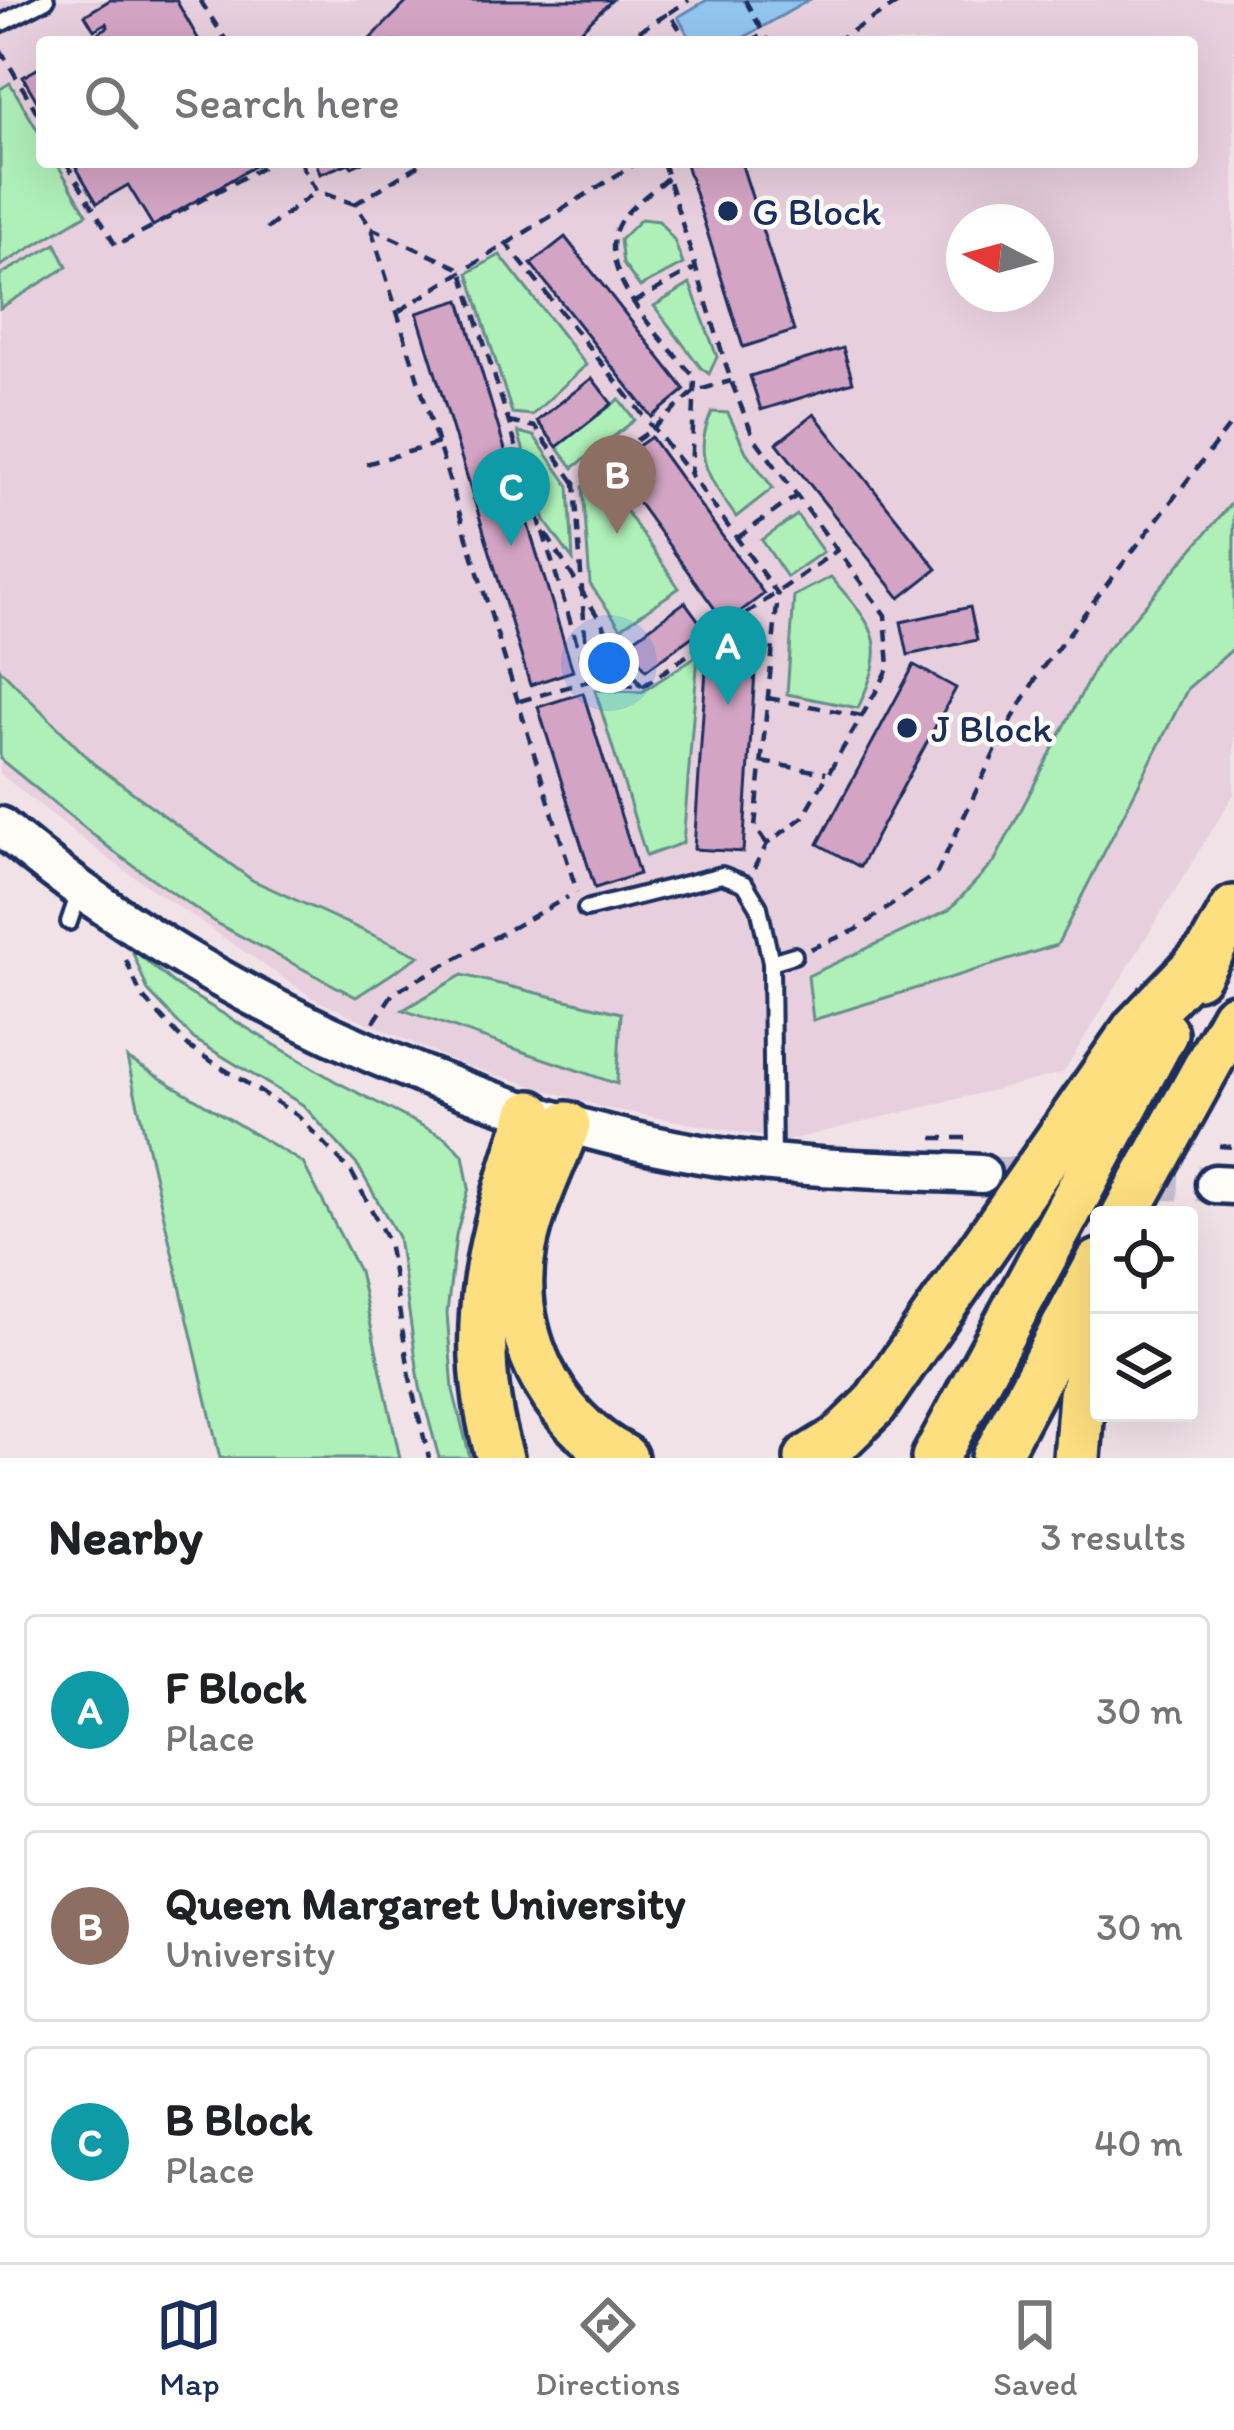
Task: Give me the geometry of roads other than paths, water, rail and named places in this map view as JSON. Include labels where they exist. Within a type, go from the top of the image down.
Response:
[{"type":"main road","points":[[935,1458],[1049,1240],[1234,909]]},
{"type":"main road","points":[[808,1458],[839,1439],[874,1405],[1136,1028],[1212,949]]},
{"type":"main road","points":[[1130,1206],[1234,1017]]},
{"type":"main road","points":[[1161,1206],[1234,1048]]},
{"type":"main road","points":[[500,1458],[485,1400],[480,1327],[494,1238],[549,1119]]},
{"type":"main road","points":[[549,1119],[520,1270],[524,1322],[530,1348],[553,1394],[587,1433],[624,1458]]},
{"type":"main road","points":[[995,1458],[1090,1279]]},
{"type":"main road","points":[[1078,1458],[1082,1395],[1090,1367]]},
{"type":"street","points":[[0,826],[75,906],[131,923],[318,1027],[415,1070],[549,1119],[703,1154],[814,1167],[978,1156]]},
{"type":"lane","points":[[0,24],[46,0]]},
{"type":"lane","points":[[586,909],[722,875],[746,884],[759,907],[771,962],[772,1163]]},
{"type":"lane","points":[[771,962],[794,955]]},
{"type":"water","points":[[707,0],[809,0],[746,36],[689,36],[678,17]]},
{"type":"tunnel","points":[[981,1174],[1215,1184]]},
{"type":"place","name":"G Block","points":[[728,211]]},
{"type":"place","name":"Queen Margaret University","points":[[617,534]]},
{"type":"place","name":"B Block","points":[[511,546]]},
{"type":"place","name":"F Block","points":[[728,705]]},
{"type":"place","name":"J Block","points":[[907,728]]}]
